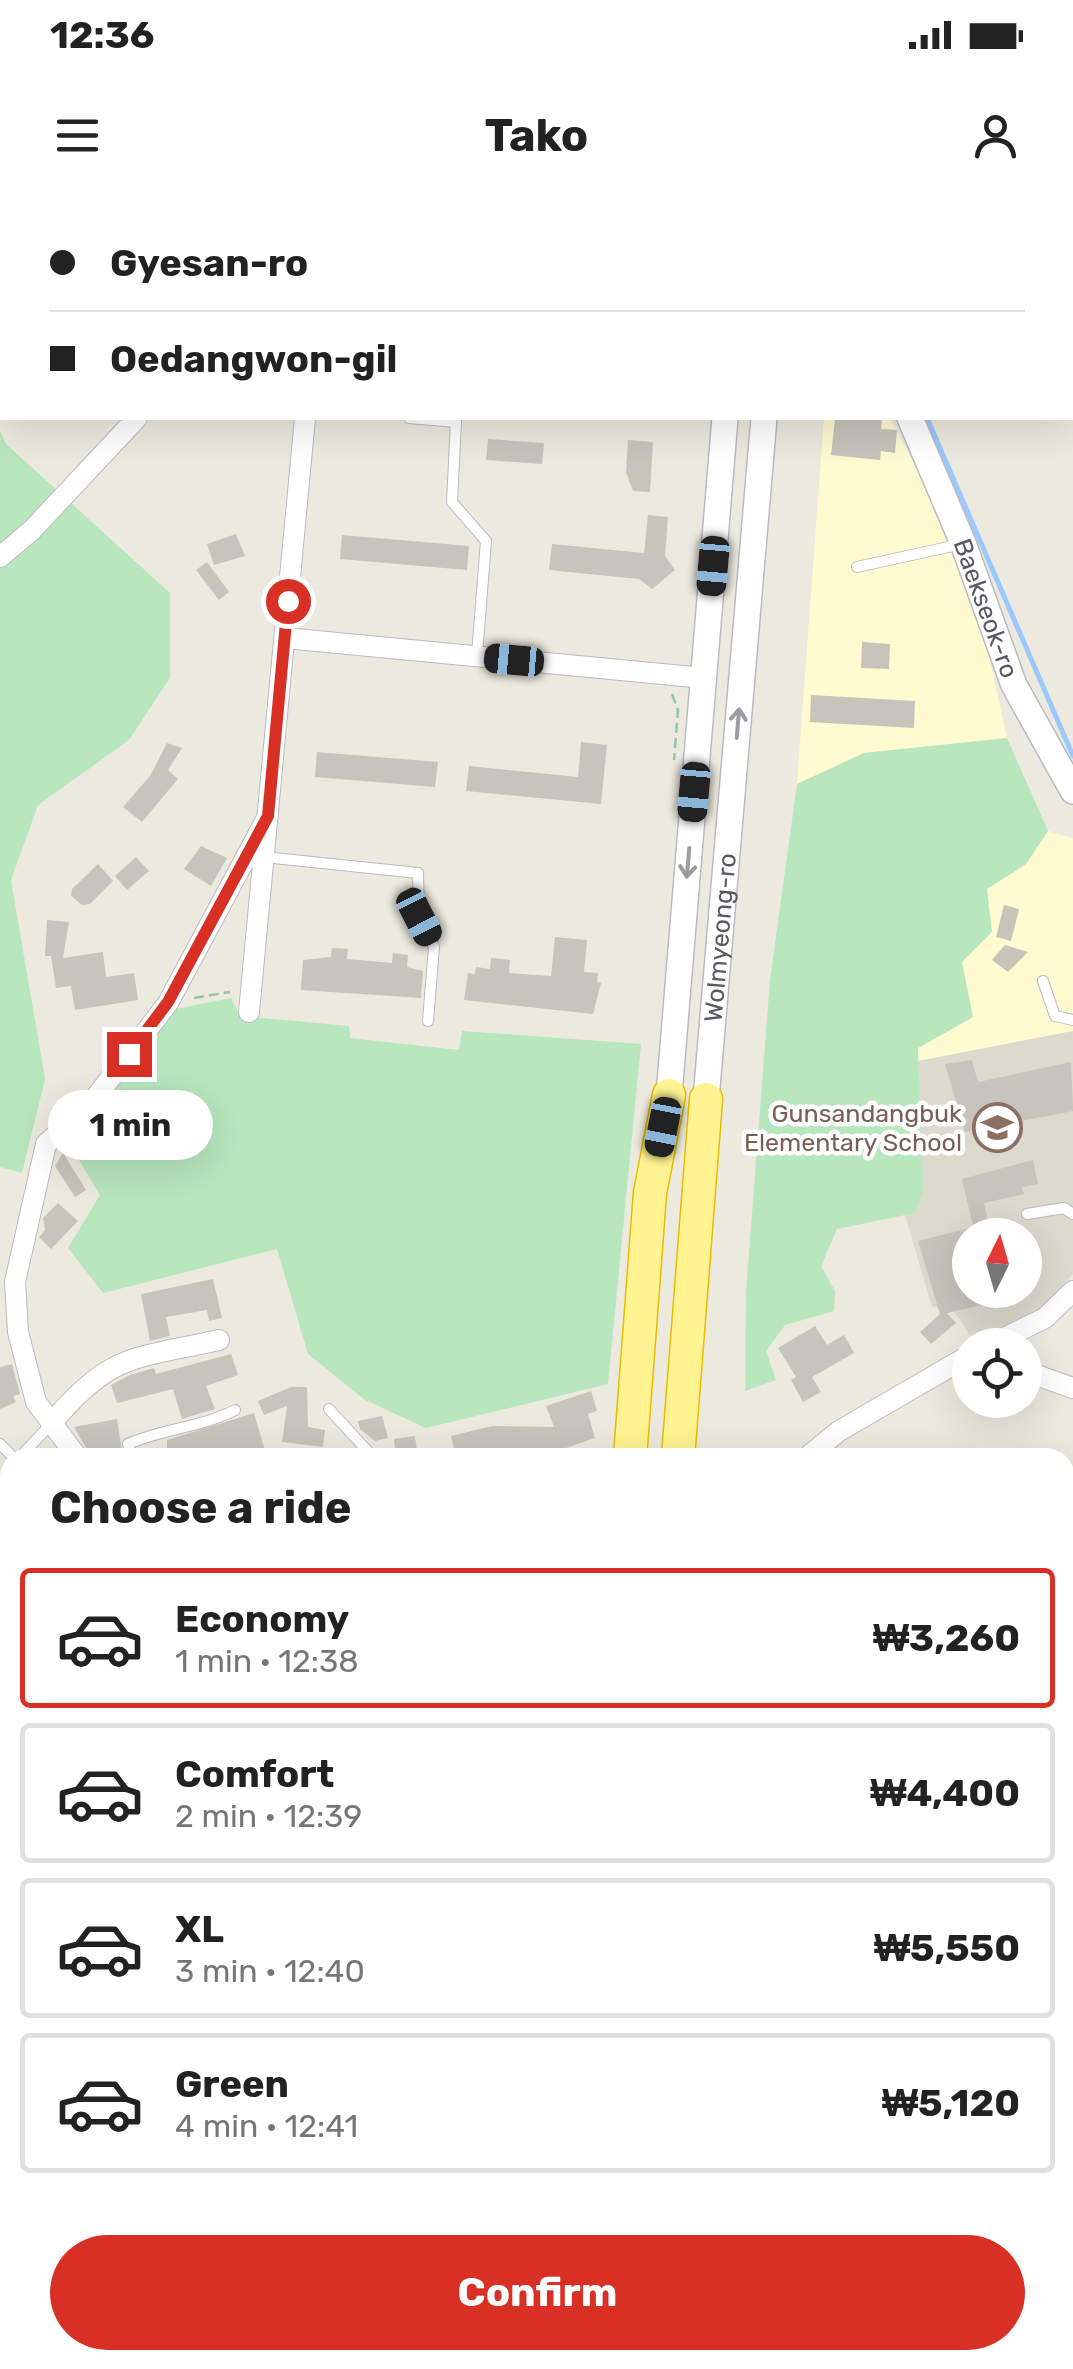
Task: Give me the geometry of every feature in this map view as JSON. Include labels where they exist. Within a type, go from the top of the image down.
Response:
[{"type":"highway","points":[[631,1448],[650,1192],[669,1094]]},
{"type":"highway","points":[[648,1448],[669,1094]]},
{"type":"highway","points":[[679,1448],[706,1099]]},
{"type":"highway","points":[[701,1448],[715,1198],[706,1099]]},
{"type":"street","points":[[0,557],[32,530],[134,420]]},
{"type":"street","points":[[249,1012],[306,420]]},
{"type":"street","name":"Wolmyeong-ro","points":[[669,1094],[725,420]]},
{"type":"street","name":"Wolmyeong-ro","points":[[706,1099],[764,420]]},
{"type":"street","name":"Baekseok-ro","points":[[911,420],[963,543],[1014,686],[1073,791]]},
{"type":"street","points":[[284,638],[704,678]]},
{"type":"street","points":[[70,1448],[36,1402],[18,1332],[15,1282],[46,1144],[89,1106],[168,1002],[268,816]]},
{"type":"street","points":[[1024,1328],[1044,1318],[1073,1290]]},
{"type":"street","points":[[51,1424],[83,1386],[114,1363],[219,1340]]},
{"type":"street","points":[[818,1448],[839,1431],[952,1365]]},
{"type":"street","points":[[1042,1377],[1073,1388]]},
{"type":"lane","points":[[432,420],[456,422],[452,502],[486,541],[477,656]]},
{"type":"lane","points":[[857,566],[963,543]]},
{"type":"lane","points":[[264,857],[418,873],[419,917],[434,947],[428,1021]]},
{"type":"lane","points":[[1044,981],[1055,1016],[1073,1020]]},
{"type":"lane","points":[[1028,1214],[1064,1208],[1073,1214]]},
{"type":"lane","points":[[329,1408],[365,1448]]},
{"type":"lane","points":[[129,1448],[128,1444],[163,1428],[205,1425],[234,1410]]},
{"type":"lane","points":[[27,1448],[51,1424]]},
{"type":"path","points":[[168,1002],[252,988]]},
{"type":"shaded area","points":[[824,420],[891,420],[922,479],[985,637],[1007,738],[864,753],[797,784]]},
{"type":"shaded area","points":[[1048,831],[1073,838],[1073,1031],[918,1061],[918,1048],[973,1017],[961,962],[991,932],[987,889],[1026,864]]},
{"type":"shaded area","name":"Gunsandangbuk Elementary School","points":[[1073,1031],[1073,1274],[1042,1308],[1042,1218],[952,1218],[952,1308],[1042,1308],[1039,1311],[1002,1328],[965,1328],[953,1310],[932,1307],[905,1215],[915,1212],[923,1192],[918,1061]]},
{"type":"green space","points":[[0,431],[6,444],[170,593],[170,678],[129,740],[38,805],[11,880],[45,1079],[22,1173],[0,1167]]},
{"type":"green space","points":[[1007,738],[1048,831],[1026,864],[987,889],[992,932],[962,962],[973,1017],[918,1048],[923,1192],[915,1213],[837,1229],[821,1266],[835,1291],[834,1311],[785,1325],[766,1351],[776,1380],[745,1391],[746,1292],[770,980],[797,784],[864,753]]},
{"type":"green space","points":[[231,998],[240,1016],[349,1026],[350,1038],[459,1050],[462,1031],[641,1044],[608,1384],[426,1428],[365,1400],[308,1354],[277,1249],[103,1293],[68,1248],[100,1195],[70,1145],[171,1010]]},
{"type":"building","points":[[835,420],[882,420],[881,429],[897,430],[895,453],[881,451],[880,460],[831,455]]},
{"type":"building","points":[[488,439],[544,443],[542,464],[486,460]]},
{"type":"building","points":[[628,440],[653,442],[650,492],[633,491],[626,472]]},
{"type":"building","points":[[648,515],[668,517],[665,556],[675,570],[652,589],[639,579],[549,570],[552,544],[644,553]]},
{"type":"building","points":[[236,534],[245,556],[214,565],[207,544]]},
{"type":"building","points":[[342,535],[469,546],[467,570],[340,559]]},
{"type":"building","points":[[207,562],[229,592],[219,600],[196,570]]},
{"type":"building","points":[[862,642],[890,644],[889,669],[861,668]]},
{"type":"building","points":[[811,695],[915,701],[914,728],[810,722]]},
{"type":"building","points":[[581,742],[607,745],[601,804],[466,791],[469,766],[578,777]]},
{"type":"building","points":[[167,743],[182,748],[168,770],[178,779],[142,822],[123,807],[150,776]]},
{"type":"building","points":[[317,752],[438,762],[435,787],[315,777]]},
{"type":"building","points":[[201,846],[227,858],[211,886],[184,869]]},
{"type":"building","points":[[136,857],[149,871],[127,890],[115,876]]},
{"type":"building","points":[[98,864],[113,881],[90,904],[82,905],[71,896],[72,889]]},
{"type":"building","points":[[1004,905],[1019,909],[1011,941],[996,937]]},
{"type":"building","points":[[47,920],[69,922],[63,958],[103,952],[106,977],[134,973],[138,1000],[75,1010],[71,986],[56,988],[51,956],[45,956]]},
{"type":"building","points":[[555,937],[587,940],[584,972],[598,973],[597,982],[601,983],[593,1014],[464,1000],[468,973],[475,974],[476,967],[490,969],[491,958],[510,960],[509,973],[551,976]]},
{"type":"building","points":[[1005,945],[1028,952],[1008,972],[992,960]]},
{"type":"building","points":[[332,948],[348,949],[347,959],[392,963],[393,953],[408,955],[407,967],[423,971],[421,998],[301,990],[303,960],[331,957]]},
{"type":"building","points":[[972,1060],[978,1082],[1071,1062],[1073,1111],[965,1132],[945,1064]]},
{"type":"building","points":[[63,1153],[86,1190],[75,1197],[55,1166]]},
{"type":"building","points":[[1033,1160],[1038,1184],[1022,1187],[1024,1194],[984,1203],[987,1218],[971,1218],[962,1179]]},
{"type":"building","points":[[58,1203],[78,1221],[51,1249],[39,1237],[45,1230],[43,1218]]},
{"type":"building","points":[[952,1232],[952,1308],[969,1308],[947,1313],[956,1323],[931,1344],[920,1332],[940,1314],[918,1241]]},
{"type":"building","points":[[213,1279],[222,1318],[209,1321],[207,1310],[166,1317],[170,1336],[150,1341],[141,1294]]},
{"type":"building","points":[[815,1326],[827,1345],[844,1335],[854,1353],[812,1377],[821,1392],[803,1402],[791,1380],[796,1377],[778,1348]]},
{"type":"building","points":[[231,1354],[238,1375],[206,1386],[215,1409],[182,1419],[173,1389],[117,1403],[111,1385],[130,1375],[154,1368],[156,1374]]},
{"type":"building","points":[[12,1364],[20,1394],[13,1396],[16,1402],[0,1409],[0,1367]]},
{"type":"building","points":[[291,1387],[307,1387],[308,1427],[325,1430],[323,1447],[282,1442],[287,1406],[264,1415],[258,1401]]},
{"type":"building","points":[[591,1391],[597,1411],[588,1414],[595,1438],[566,1448],[454,1448],[451,1436],[492,1426],[554,1427],[546,1406]]},
{"type":"building","points":[[254,1413],[264,1448],[167,1448],[167,1440]]},
{"type":"building","points":[[382,1416],[388,1438],[375,1441],[360,1429],[358,1421]]},
{"type":"building","points":[[117,1419],[121,1448],[86,1448],[74,1427]]},
{"type":"building","points":[[415,1436],[417,1448],[395,1448],[394,1439]]},
{"type":"waterway","points":[[928,420],[1073,756]]},
{"type":"place","name":"Gunsandangbuk Elementary School","points":[[997,1127]]},
{"type":"route","points":[[129,1054],[168,1002],[268,816],[288,601]]}]
